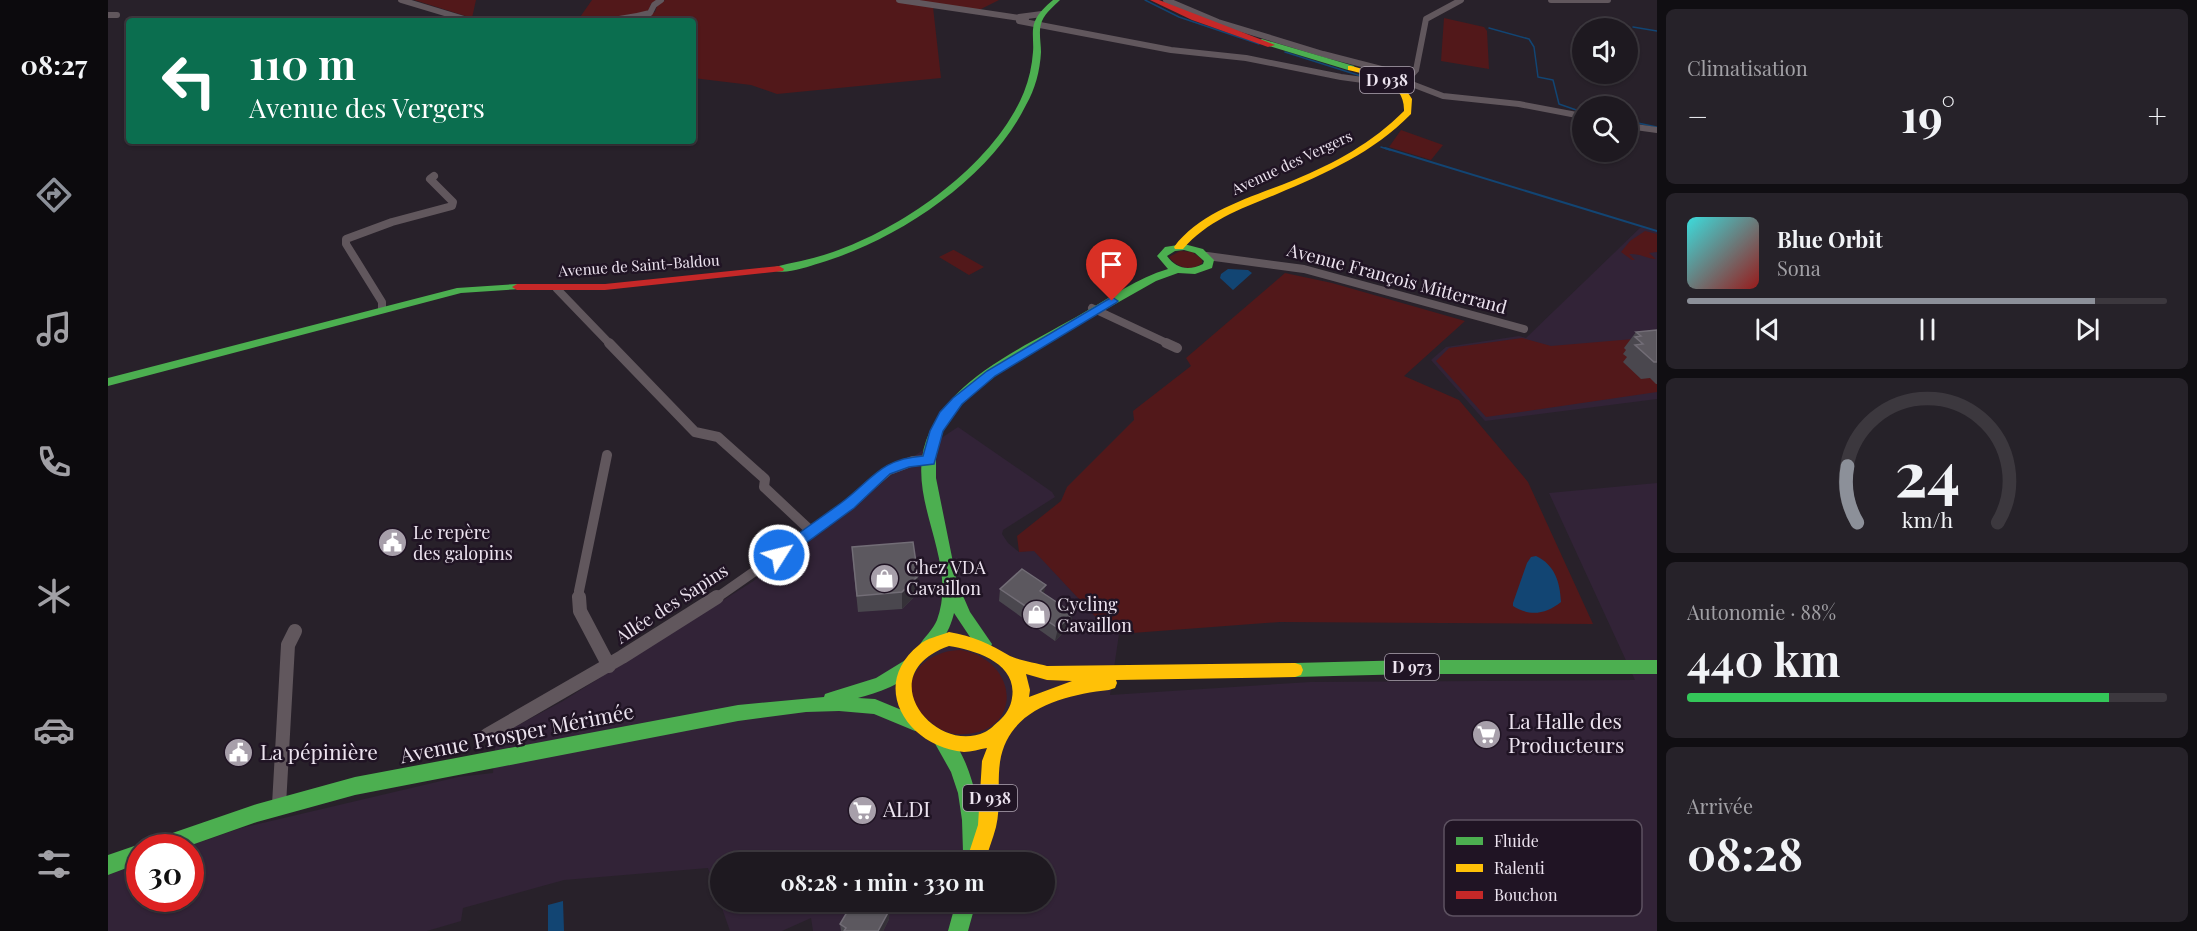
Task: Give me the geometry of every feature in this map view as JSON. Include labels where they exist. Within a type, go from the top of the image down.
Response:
[{"type":"main road","name":"D 938","points":[[1153,0],[1203,22],[1393,84]]},
{"type":"main road","name":"Avenue de Saint-Baldou","points":[[108,382],[382,309],[477,287],[510,286],[557,289],[638,284],[764,271],[835,255],[884,235],[906,222],[956,183],[1010,126],[1030,86],[1042,23]]},
{"type":"main road","name":"D 938","points":[[1262,41],[1349,66],[1393,84]]},
{"type":"main road","name":"Avenue des Vergers","points":[[1179,247],[1190,234],[1208,223],[1355,152],[1389,131],[1401,121],[1410,107],[1408,98],[1393,84]]},
{"type":"main road","points":[[1205,257],[1196,239],[1208,223]]},
{"type":"main road","name":"D 938","points":[[1095,309],[1121,286],[1154,268],[1163,260],[1164,252],[1179,247]]},
{"type":"main road","points":[[1179,247],[1205,257]]},
{"type":"main road","name":"D 938","points":[[907,666],[912,658],[927,646],[943,625],[946,615],[948,593],[946,572],[928,476],[929,460],[936,431],[945,415],[957,401],[991,374],[1146,278],[1177,270],[1200,271],[1205,257]]},
{"type":"main road","points":[[1163,260],[1177,270]]},
{"type":"main road","name":"D 938","points":[[946,572],[963,615],[984,644]]},
{"type":"main road","name":"D 938","points":[[927,646],[949,639],[973,640],[984,644],[1010,663]]},
{"type":"main road","points":[[1010,663],[1016,673],[1021,694],[1016,715]]},
{"type":"main road","name":"D 973","points":[[1010,663],[1047,672],[1068,674],[1412,667],[1657,667]]},
{"type":"main road","points":[[907,666],[903,675],[901,695],[908,714],[915,723]]},
{"type":"main road","name":"Avenue Prosper Mérimée","points":[[195,834],[279,805],[431,771],[711,719],[787,708],[867,691],[896,677],[907,666]]},
{"type":"main road","name":"D 973","points":[[1016,715],[1036,698],[1051,691],[1202,673]]},
{"type":"main road","name":"Avenue Prosper Mérimée","points":[[787,708],[870,706],[894,713],[915,723]]},
{"type":"main road","name":"D 938","points":[[978,852],[987,825],[991,761],[1001,733],[1016,715]]},
{"type":"main road","name":"D 938","points":[[915,723],[932,736],[954,743],[979,742],[1001,733]]},
{"type":"main road","name":"D 938","points":[[942,740],[958,764],[971,795],[974,852]]},
{"type":"main road","points":[[108,865],[126,858]]},
{"type":"main road","points":[[958,931],[963,912]]},
{"type":"street","points":[[401,0],[461,18]]},
{"type":"street","points":[[630,18],[650,13],[654,5],[661,0]]},
{"type":"street","points":[[899,0],[1001,15],[1171,50],[1246,58],[1393,84],[1443,96],[1519,104],[1572,114]]},
{"type":"street","points":[[1166,0],[1218,22],[1323,54],[1389,71],[1416,70]]},
{"type":"street","points":[[1393,84],[1416,70],[1425,20],[1461,0]]},
{"type":"street","points":[[1551,0],[1608,0]]},
{"type":"street","points":[[108,15],[117,15]]},
{"type":"street","points":[[1018,19],[1068,29]]},
{"type":"street","points":[[1638,127],[1657,130]]},
{"type":"street","points":[[382,309],[382,302],[346,244],[346,239],[393,222],[452,206],[453,202],[430,179],[434,176]]},
{"type":"street","name":"Avenue François Mitterrand","points":[[1205,257],[1304,269],[1524,329]]},
{"type":"street","points":[[557,289],[695,432],[718,437],[765,479],[764,487],[812,532]]},
{"type":"street","points":[[1095,309],[1177,348]]},
{"type":"street","points":[[607,455],[579,591],[580,611],[609,666]]},
{"type":"street","name":"Allée des Sapins","points":[[487,735],[609,666],[765,566],[849,505],[886,471],[907,462],[929,460]]},
{"type":"street","points":[[279,805],[288,645],[295,630]]},
{"type":"shaded area","points":[[414,0],[476,0],[472,18]]},
{"type":"shaded area","points":[[592,0],[657,0],[651,4],[649,10],[637,15],[579,18]]},
{"type":"shaded area","points":[[665,0],[896,0],[933,7],[941,78],[777,94],[751,85],[696,78],[696,18],[634,18],[655,12],[657,6]]},
{"type":"shaded area","points":[[914,0],[999,0],[979,10]]},
{"type":"shaded area","points":[[1444,18],[1484,27],[1487,31],[1489,69],[1441,61]]},
{"type":"shaded area","points":[[1401,130],[1443,145],[1431,160],[1389,147]]},
{"type":"shaded area","points":[[1641,227],[1657,232],[1657,399],[1485,421],[1431,360],[1446,347],[1519,336],[1526,338]]},
{"type":"shaded area","points":[[1645,231],[1657,234],[1657,252],[1649,253],[1656,259],[1629,254],[1635,260],[1632,260],[1621,252],[1630,241]]},
{"type":"shaded area","points":[[954,250],[984,267],[969,275],[939,257]]},
{"type":"shaded area","points":[[1180,251],[1192,252],[1202,259],[1202,263],[1189,268],[1176,264],[1169,257]]},
{"type":"shaded area","points":[[1285,273],[1332,283],[1465,321],[1404,376],[1459,400],[1528,482],[1593,624],[1280,622],[1119,634],[1108,630],[1034,551],[1019,552],[1017,536],[1061,501],[1067,487],[1134,420],[1133,411],[1191,366],[1186,358]]},
{"type":"shaded area","points":[[1657,337],[1657,392],[1486,417],[1436,361],[1449,348],[1522,338],[1551,346]]},
{"type":"shaded area","points":[[958,427],[1052,492],[1055,497],[1003,530],[1002,534],[1008,543],[1019,552],[1034,550],[1108,630],[1119,634],[1110,695],[1310,682],[1635,680],[1549,493],[1657,483],[1657,931],[813,931],[811,918],[782,931],[730,931],[723,912],[1055,912],[1055,852],[710,852],[710,874],[708,868],[564,880],[463,908],[461,921],[427,931],[108,931],[108,875],[126,869],[126,912],[204,912],[204,841],[241,828],[458,777],[493,773],[496,737],[563,701],[752,582],[851,508],[917,454]]},
{"type":"shaded area","points":[[961,650],[980,656],[994,667],[1003,680],[1007,694],[1005,708],[998,721],[985,730],[953,734],[941,730],[914,707],[910,692],[915,673],[922,665],[940,654]]},
{"type":"water","points":[[1228,269],[1248,270],[1252,273],[1233,290],[1220,278],[1221,274]]},
{"type":"water","points":[[1536,556],[1552,569],[1561,602],[1550,609],[1532,613],[1513,606],[1513,603],[1527,563],[1531,557]]},
{"type":"water","points":[[563,901],[564,931],[548,931],[548,905]]},
{"type":"building","points":[[1657,330],[1657,362],[1654,362],[1635,345],[1643,344],[1635,337],[1641,336],[1636,332]]},
{"type":"building","name":"Chez VDA Cavaillon","points":[[913,542],[918,576],[902,592],[857,596],[852,547]]},
{"type":"building","points":[[1022,569],[1046,585],[1040,591],[1073,613],[1058,628],[1000,589]]},
{"type":"building","points":[[847,912],[888,912],[878,931],[844,931],[846,928],[840,924]]},
{"type":"waterway","points":[[1145,0],[1179,17],[1259,44]]},
{"type":"waterway","points":[[1489,28],[1529,39],[1534,47],[1538,77],[1553,80],[1559,104],[1572,109]]},
{"type":"waterway","points":[[1638,28],[1657,31]]},
{"type":"waterway","points":[[1285,52],[1361,76]]},
{"type":"waterway","points":[[1638,123],[1657,127]]},
{"type":"waterway","points":[[1381,147],[1390,150]]},
{"type":"waterway","points":[[1385,148],[1657,231]]},
{"type":"traffic: fast","points":[[779,269],[808,263],[863,244],[914,216],[960,181],[994,146],[1022,106],[1031,85],[1035,66],[1038,23],[1057,0]]},
{"type":"traffic: fast","points":[[1262,41],[1351,68]]},
{"type":"traffic: fast","points":[[1184,247],[1199,251],[1209,260],[1208,266],[1195,271],[1182,271],[1171,266],[1162,256],[1171,248],[1184,247]]},
{"type":"traffic: fast","points":[[927,646],[945,620],[949,601],[947,561],[929,478],[929,458],[935,433],[949,411],[967,391],[1014,357],[1140,284],[1177,270]]},
{"type":"traffic: fast","points":[[108,382],[461,290],[517,287]]},
{"type":"traffic: fast","points":[[951,585],[963,615],[984,644]]},
{"type":"traffic: fast","points":[[831,699],[881,684],[907,666]]},
{"type":"traffic: fast","points":[[1295,670],[1412,667],[1657,667]]},
{"type":"traffic: fast","points":[[196,834],[257,813],[355,786],[738,713],[806,705],[839,704],[875,707],[915,723]]},
{"type":"traffic: fast","points":[[942,740],[958,768],[967,793],[970,806],[972,852]]},
{"type":"traffic: fast","points":[[108,865],[126,858]]},
{"type":"traffic: fast","points":[[958,931],[963,912]]},
{"type":"traffic: slow","points":[[1179,247],[1196,230],[1216,217],[1320,172],[1359,152],[1393,127],[1408,112],[1407,97],[1397,85],[1382,77],[1351,68]]},
{"type":"traffic: slow","points":[[949,639],[982,647],[997,655],[1010,664],[1018,676],[1022,690],[1019,706],[1009,723],[989,739],[966,744],[943,739],[923,727],[908,710],[902,690],[906,669],[926,648],[949,639]]},
{"type":"traffic: slow","points":[[1010,663],[1047,673],[1068,674],[1295,670]]},
{"type":"traffic: slow","points":[[1016,715],[1049,695],[1083,686],[1109,683]]},
{"type":"traffic: slow","points":[[978,852],[987,825],[991,761],[1001,733]]},
{"type":"traffic: jam","points":[[1153,0],[1195,18],[1271,45]]},
{"type":"traffic: jam","points":[[517,287],[605,287],[779,269]]},
{"type":"place","name":"Le repère des galopins","points":[[392,543]]},
{"type":"place","name":"Chez VDA Cavaillon","points":[[885,578]]},
{"type":"place","name":"Cycling Cavaillon","points":[[1036,615]]},
{"type":"place","name":"La Halle des Producteurs","points":[[1487,734]]},
{"type":"place","name":"La pépinière","points":[[239,753]]},
{"type":"place","name":"ALDI","points":[[862,810]]},
{"type":"route","points":[[779,555],[849,505],[886,471],[907,462],[929,460],[936,431],[945,415],[957,401],[991,374],[1112,301]]}]
